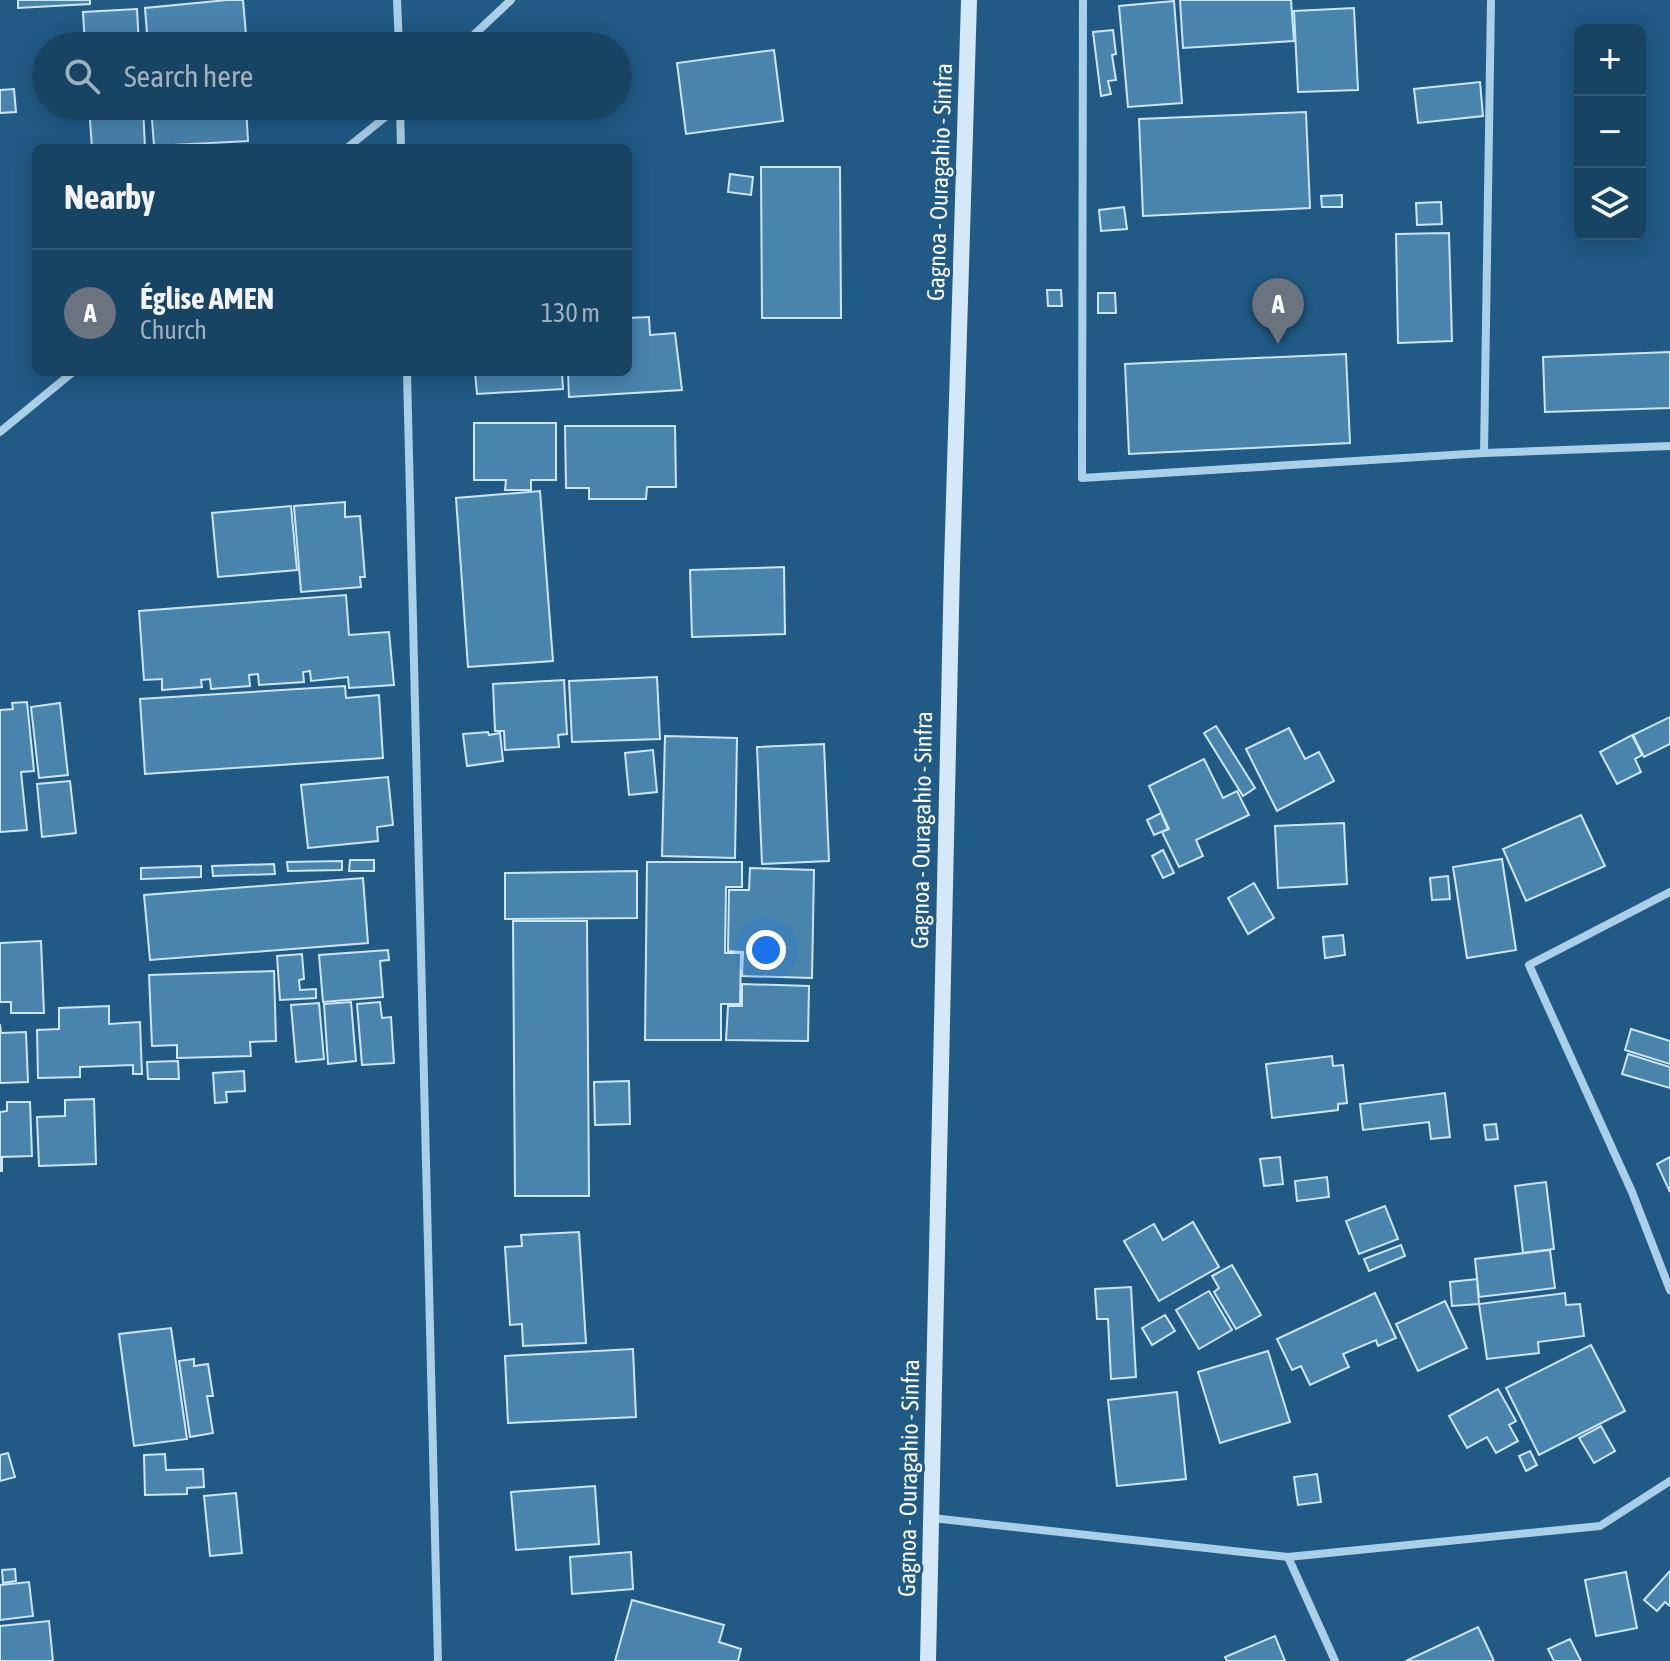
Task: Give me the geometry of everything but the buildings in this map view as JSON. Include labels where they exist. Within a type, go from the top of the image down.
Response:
[{"type":"main road","name":"Gagnoa - Ouragahio - Sinfra","points":[[928,1661],[952,566],[969,0]]},
{"type":"street","points":[[397,0],[398,32]]},
{"type":"street","points":[[477,32],[511,0]]},
{"type":"street","points":[[1083,0],[1082,478],[1484,453],[1670,446]]},
{"type":"street","points":[[1484,453],[1491,0]]},
{"type":"street","points":[[352,144],[382,120]]},
{"type":"street","points":[[400,120],[401,144]]},
{"type":"street","points":[[0,432],[68,376]]},
{"type":"street","points":[[407,376],[438,1661]]},
{"type":"street","points":[[1670,892],[1529,965],[1632,1192],[1670,1290]]},
{"type":"street","points":[[932,1518],[1288,1557],[1600,1526],[1670,1481]]},
{"type":"street","points":[[1288,1557],[1335,1661]]},
{"type":"place","name":"Église AMEN","points":[[1278,344]]}]
